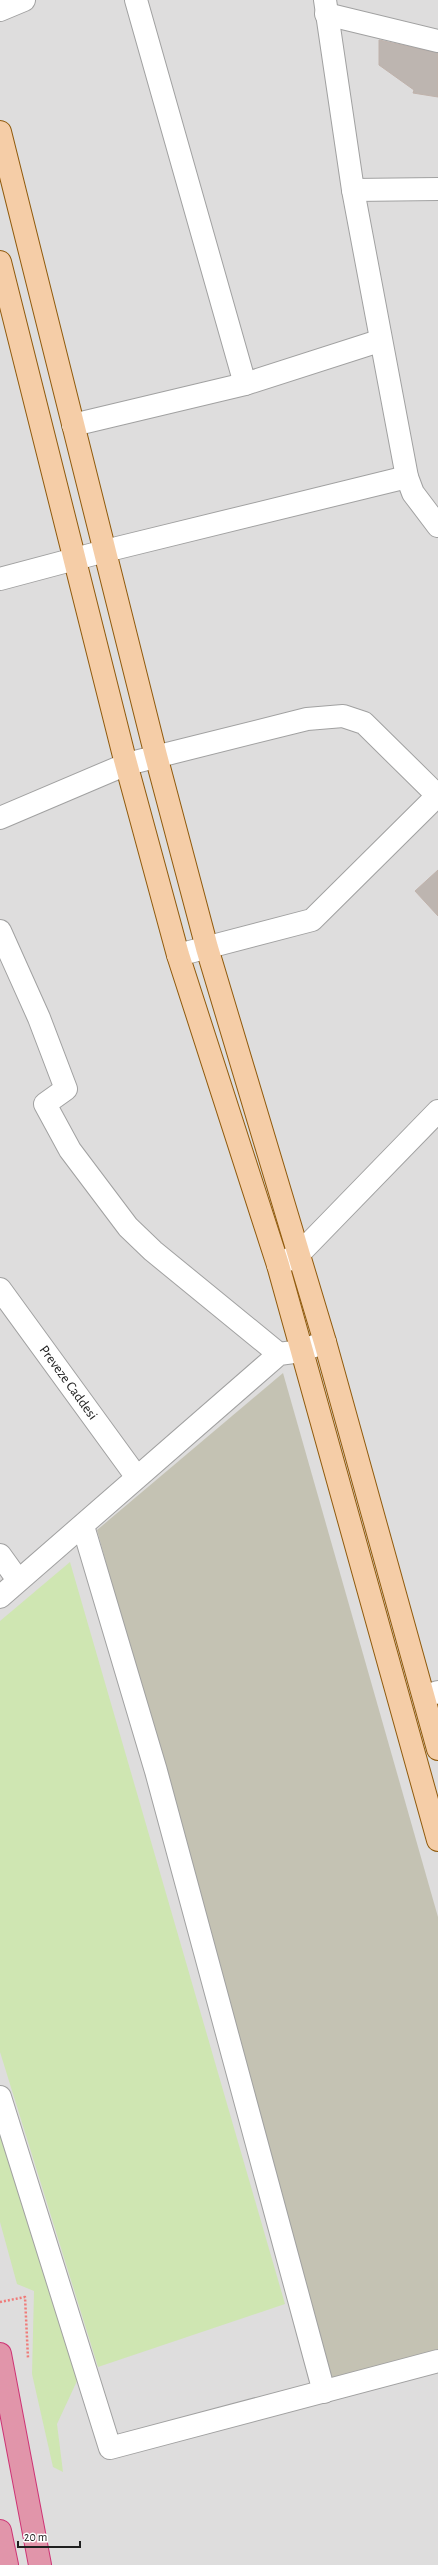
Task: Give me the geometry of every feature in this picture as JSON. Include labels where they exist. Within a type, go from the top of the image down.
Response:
[{"type":"highway","points":[[1,2360],[40,2565]]},
{"type":"highway","points":[[0,2531],[8,2565]]},
{"type":"main road","points":[[0,132],[156,757],[207,948],[431,1694],[438,1748]]},
{"type":"main road","points":[[0,262],[3,292],[74,559],[126,764],[178,955],[278,1265],[438,1840]]},
{"type":"street","points":[[0,10],[24,0]]},
{"type":"street","points":[[136,0],[245,384]]},
{"type":"street","points":[[438,41],[325,7],[353,190],[379,341],[407,478],[413,493],[438,526]]},
{"type":"street","points":[[353,190],[438,189]]},
{"type":"street","points":[[73,425],[245,384],[379,341]]},
{"type":"street","points":[[0,579],[105,551],[407,478]]},
{"type":"street","points":[[0,818],[126,764],[307,719],[343,716],[364,723],[438,796],[312,920],[178,955]]},
{"type":"street","points":[[0,931],[39,1018],[66,1089],[45,1104],[70,1150],[128,1227],[153,1250],[279,1354]]},
{"type":"street","points":[[278,1265],[299,1254],[438,1111]]},
{"type":"street","name":"Preveze Caddesi","points":[[0,1289],[136,1476]]},
{"type":"street","points":[[0,1597],[82,1526],[136,1476],[279,1354],[301,1351],[325,1342]]},
{"type":"street","points":[[82,1526],[156,1771],[324,2392]]},
{"type":"street","points":[[0,1555],[18,1580]]},
{"type":"street","points":[[0,2097],[110,2448],[438,2361]]},
{"type":"path","points":[[0,2302],[25,2297],[28,2358]]},
{"type":"shaded area","points":[[0,0],[438,0],[438,2565],[0,2565]]},
{"type":"shaded area","points":[[283,1373],[438,1917],[438,2349],[332,2381],[97,1530]]},
{"type":"green space","points":[[70,1562],[285,2304],[98,2367],[0,2052],[0,1621]]},
{"type":"green space","points":[[0,2126],[77,2381],[57,2424],[63,2472],[53,2467],[32,2374],[34,2291],[17,2284],[0,2222]]},
{"type":"building","points":[[379,40],[438,53],[438,97],[413,93],[414,90],[379,65]]},
{"type":"building","points":[[438,870],[438,916],[415,891]]}]
